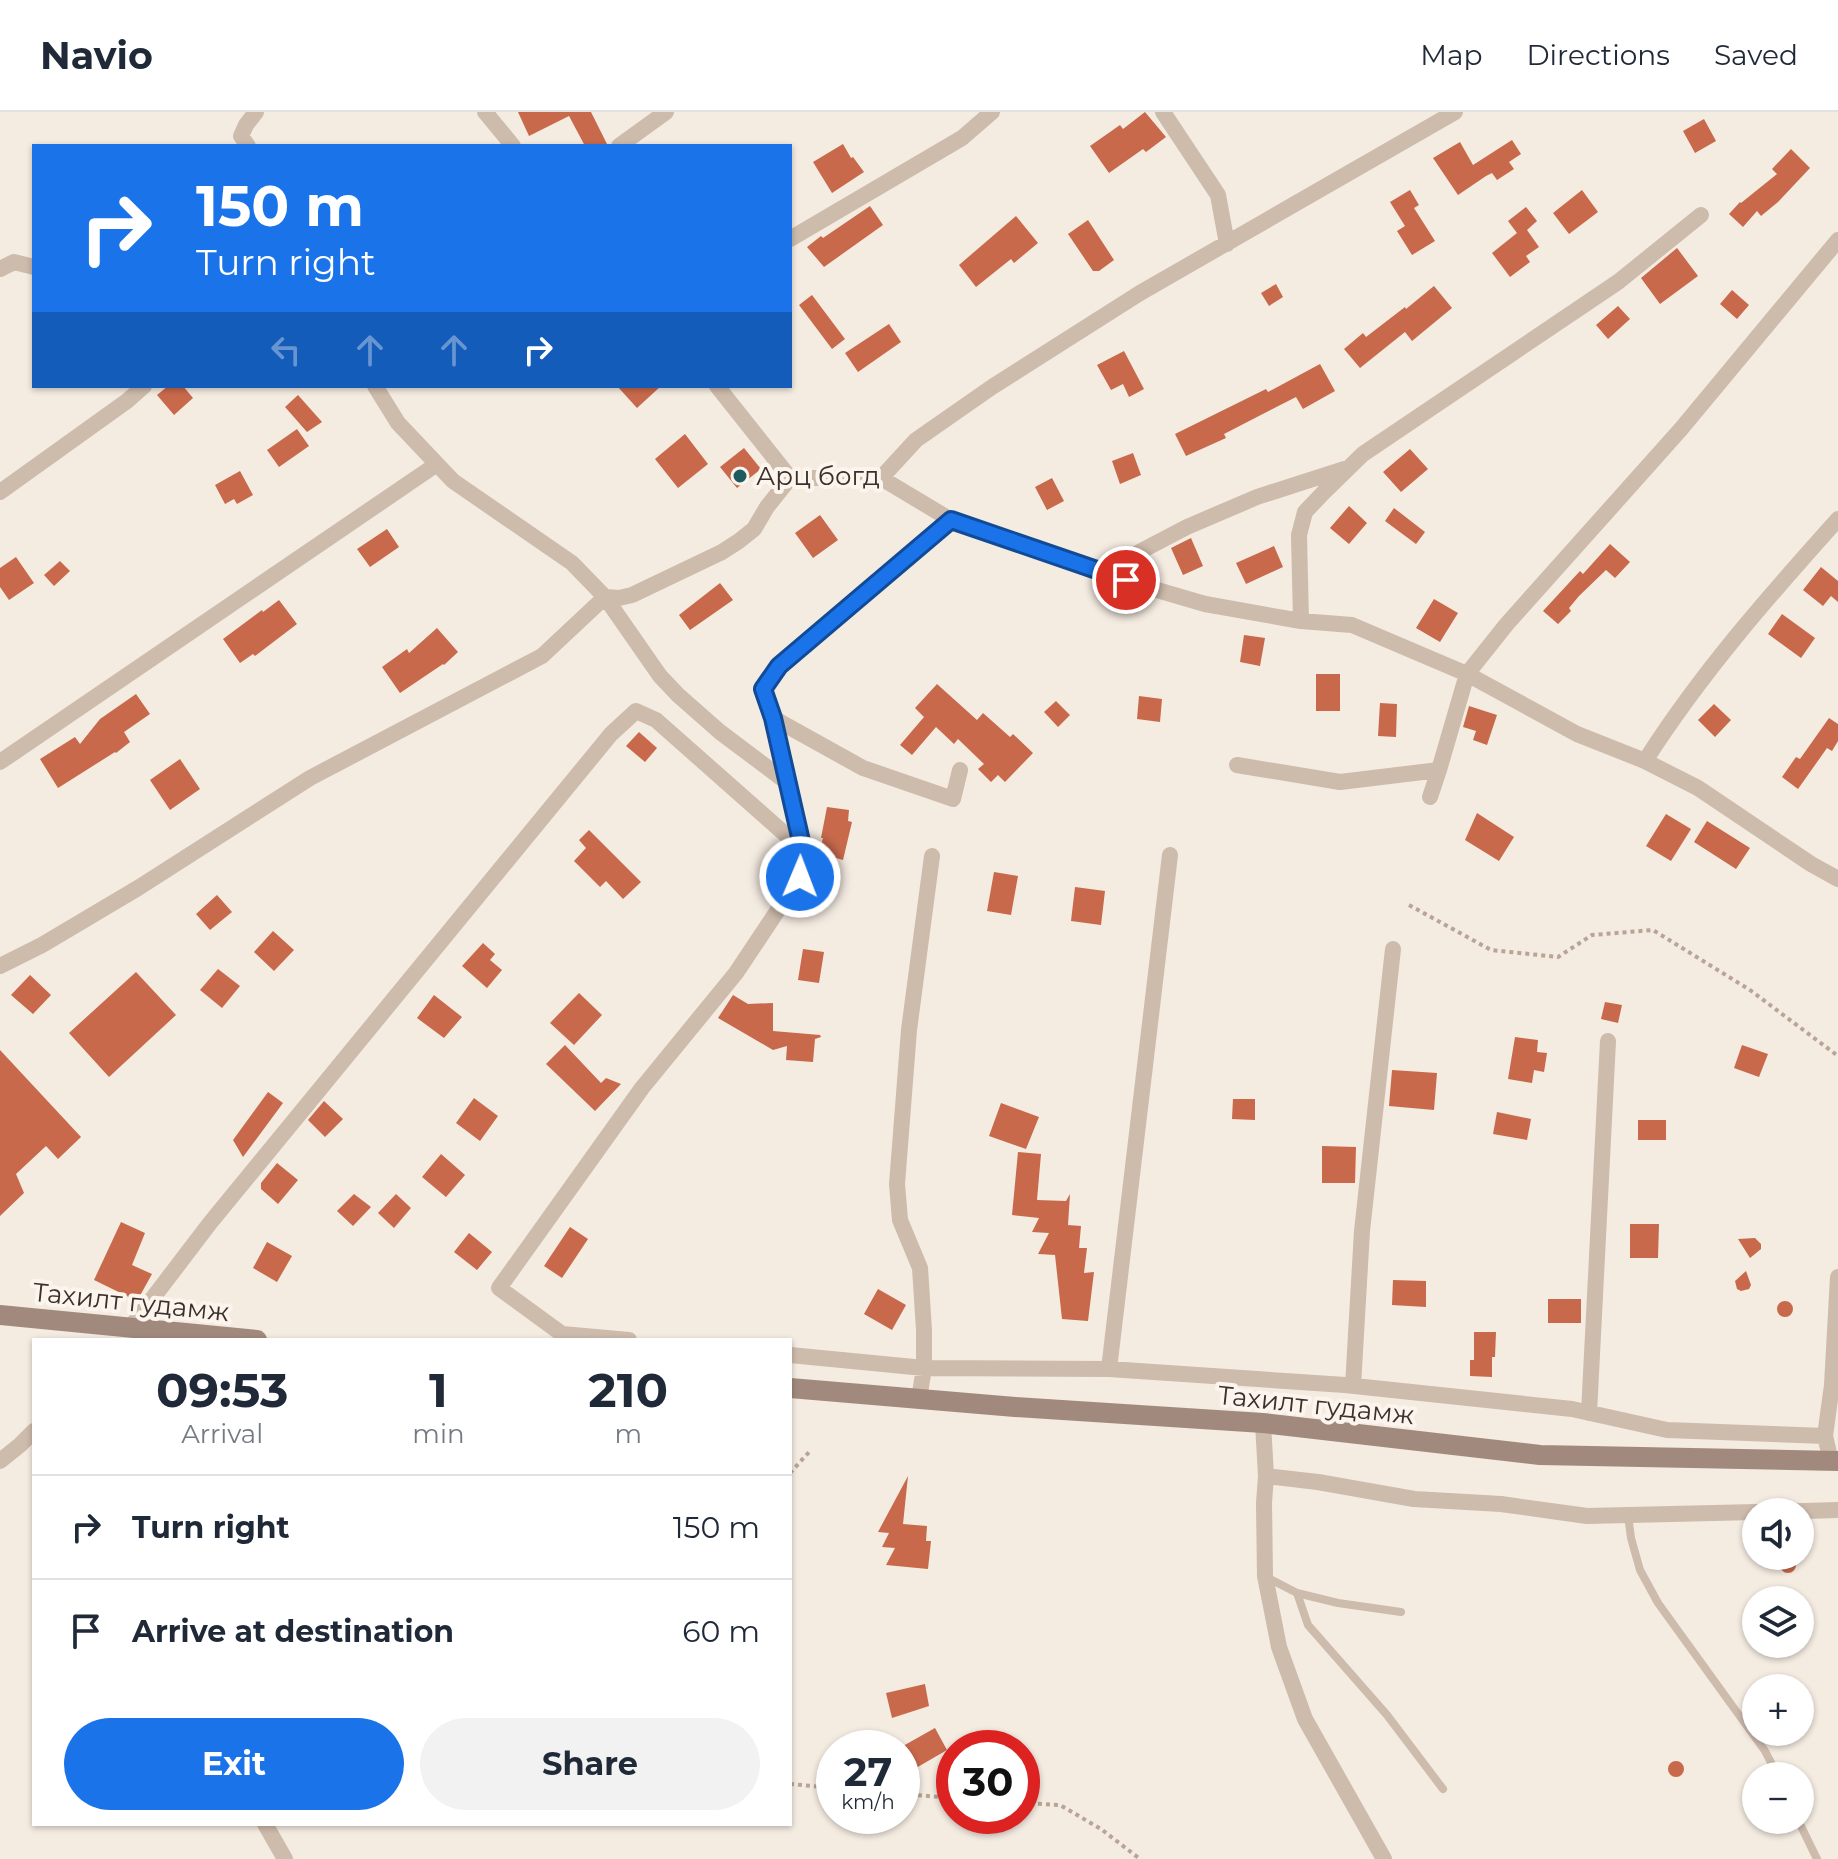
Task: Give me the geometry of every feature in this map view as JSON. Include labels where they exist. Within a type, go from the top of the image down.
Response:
[{"type":"main road","name":"Тахилт гудамж","points":[[0,1315],[90,1332],[130,1328],[236,1338]]},
{"type":"main road","name":"Тахилт гудамж","points":[[792,1388],[1263,1423],[1540,1455],[1834,1461]]},
{"type":"street","points":[[247,144],[241,136],[256,112]]},
{"type":"street","points":[[485,112],[511,144]]},
{"type":"street","points":[[622,144],[666,112]]},
{"type":"street","points":[[792,238],[962,138],[992,112]]},
{"type":"street","points":[[1163,112],[1218,195],[1227,244]]},
{"type":"street","points":[[881,478],[916,440],[992,387],[1140,293],[1455,112]]},
{"type":"street","points":[[1301,621],[1299,535],[1305,512],[1363,454],[1618,282],[1701,215]]},
{"type":"street","points":[[1430,797],[1467,674],[1506,625],[1681,429],[1838,240]]},
{"type":"street","points":[[0,269],[14,262],[32,266]]},
{"type":"street","points":[[0,492],[142,388]]},
{"type":"street","points":[[376,388],[398,423],[453,481],[572,563],[605,597],[660,676],[678,695],[720,732],[788,783]]},
{"type":"street","points":[[719,388],[790,478]]},
{"type":"street","points":[[0,762],[437,464]]},
{"type":"street","points":[[1099,573],[1187,527],[1257,497],[1350,467]]},
{"type":"street","points":[[790,478],[881,478],[951,520],[1099,573],[1205,604],[1301,621],[1352,625],[1467,674],[1577,734],[1645,761],[1698,788],[1838,879]]},
{"type":"street","points":[[0,966],[138,888],[310,778],[542,656],[605,597],[632,595],[722,552],[754,529],[790,478]]},
{"type":"street","points":[[1645,761],[1674,716],[1756,611],[1838,519]]},
{"type":"street","points":[[607,1338],[562,1334],[499,1288],[642,1088],[736,973],[800,877],[803,850],[773,718],[763,689],[779,666],[951,520]]},
{"type":"street","points":[[130,1328],[210,1223],[611,734],[636,711],[656,720],[803,850]]},
{"type":"street","points":[[773,718],[863,768],[953,799],[960,770]]},
{"type":"street","points":[[1237,765],[1340,782],[1439,770]]},
{"type":"street","points":[[1109,1369],[1170,855]]},
{"type":"street","points":[[919,1399],[924,1368],[920,1268],[900,1220],[897,1184],[909,1030],[932,856]]},
{"type":"street","points":[[1353,1386],[1362,1231],[1393,949]]},
{"type":"street","points":[[1589,1413],[1608,1041]]},
{"type":"street","points":[[1834,1461],[1825,1436],[1832,1385],[1838,1277]]},
{"type":"street","points":[[792,1355],[924,1368],[1109,1369],[1353,1386],[1572,1409],[1667,1430],[1825,1436]]},
{"type":"street","points":[[1263,1423],[1265,1576],[1279,1647],[1305,1719],[1384,1859]]},
{"type":"street","points":[[0,1461],[32,1433]]},
{"type":"street","points":[[0,1441],[20,1445]]},
{"type":"street","points":[[1266,1476],[1414,1499],[1501,1504],[1587,1516],[1742,1512]]},
{"type":"street","points":[[1814,1511],[1838,1510]]},
{"type":"street","points":[[266,1826],[285,1859]]},
{"type":"lane","points":[[1628,1514],[1640,1570],[1658,1603],[1771,1762]]},
{"type":"lane","points":[[1265,1576],[1297,1593],[1338,1603],[1401,1612]]},
{"type":"lane","points":[[1297,1593],[1308,1625],[1387,1715],[1443,1789]]},
{"type":"lane","points":[[1805,1834],[1817,1859]]},
{"type":"path","points":[[1409,905],[1491,950],[1505,952],[1558,957],[1592,935],[1653,930],[1750,990],[1838,1056]]},
{"type":"path","points":[[792,1471],[810,1451]]},
{"type":"path","points":[[792,1784],[816,1786]]},
{"type":"path","points":[[1040,1804],[1060,1805],[1101,1829],[1140,1859]]},
{"type":"building","points":[[518,112],[591,112],[607,144],[584,144],[569,116],[529,136]]},
{"type":"building","points":[[1145,112],[1166,137],[1109,173],[1090,146],[1120,125],[1123,129]]},
{"type":"building","points":[[1704,119],[1716,141],[1695,153],[1683,131]]},
{"type":"building","points":[[1512,140],[1521,154],[1509,162],[1514,169],[1497,180],[1492,173],[1458,195],[1433,158],[1460,142],[1473,165]]},
{"type":"building","points":[[843,144],[864,172],[832,193],[813,162]]},
{"type":"building","points":[[1791,149],[1810,168],[1778,202],[1761,216],[1757,211],[1743,227],[1729,214],[1777,174],[1772,169]]},
{"type":"building","points":[[1410,190],[1419,205],[1414,208],[1435,241],[1412,255],[1397,231],[1405,226],[1390,202]]},
{"type":"building","points":[[1582,190],[1598,212],[1569,234],[1553,213]]},
{"type":"building","points":[[870,206],[883,225],[824,267],[807,247]]},
{"type":"building","points":[[1526,207],[1537,221],[1527,230],[1539,247],[1526,256],[1530,262],[1510,277],[1492,253],[1517,233],[1508,221]]},
{"type":"building","points":[[1016,216],[1038,243],[1014,263],[1011,259],[976,287],[959,265]]},
{"type":"building","points":[[1088,220],[1114,260],[1099,271],[1093,271],[1068,234]]},
{"type":"building","points":[[1677,248],[1698,276],[1660,304],[1641,278]]},
{"type":"building","points":[[1276,284],[1283,297],[1269,306],[1261,293]]},
{"type":"building","points":[[1434,286],[1452,308],[1412,341],[1405,332],[1360,368],[1344,349],[1363,333],[1366,337],[1406,309]]},
{"type":"building","points":[[1732,290],[1749,305],[1737,319],[1720,304]]},
{"type":"building","points":[[812,295],[845,339],[832,349],[799,305]]},
{"type":"building","points":[[1618,306],[1630,319],[1608,339],[1596,325]]},
{"type":"building","points":[[889,324],[901,342],[858,372],[845,353]]},
{"type":"building","points":[[1124,351],[1144,389],[1129,397],[1123,384],[1111,390],[1097,365]]},
{"type":"building","points":[[1320,364],[1335,391],[1303,409],[1296,397],[1224,434],[1226,438],[1186,456],[1175,434],[1266,389],[1268,392]]},
{"type":"building","points":[[166,388],[185,388],[193,398],[174,415],[157,395]]},
{"type":"building","points":[[619,388],[659,388],[637,408]]},
{"type":"building","points":[[298,395],[322,422],[307,432],[285,407]]},
{"type":"building","points":[[297,429],[309,446],[279,467],[267,450]]},
{"type":"building","points":[[685,434],[708,464],[678,488],[655,459]]},
{"type":"building","points":[[744,448],[761,469],[737,488],[720,467]]},
{"type":"building","points":[[1410,449],[1428,469],[1401,492],[1383,472]]},
{"type":"building","points":[[1133,453],[1141,475],[1120,484],[1112,461]]},
{"type":"building","points":[[240,471],[253,495],[237,504],[234,499],[225,504],[215,485]]},
{"type":"building","points":[[1052,478],[1064,501],[1047,510],[1035,487]]},
{"type":"building","points":[[1349,506],[1367,523],[1349,544],[1330,528]]},
{"type":"building","points":[[1394,508],[1425,532],[1416,544],[1385,521]]},
{"type":"building","points":[[820,515],[838,540],[813,558],[795,533]]},
{"type":"building","points":[[387,529],[399,547],[370,567],[357,549]]},
{"type":"building","points":[[1191,538],[1203,566],[1183,575],[1171,548]]},
{"type":"building","points":[[1610,544],[1630,562],[1615,578],[1606,570],[1579,596],[1569,608],[1571,611],[1558,624],[1543,611]]},
{"type":"building","points":[[1274,546],[1283,567],[1246,584],[1236,563]]},
{"type":"building","points":[[16,557],[34,583],[9,600],[0,587],[0,568]]},
{"type":"building","points":[[60,561],[70,571],[54,586],[44,575]]},
{"type":"building","points":[[1821,567],[1838,581],[1838,602],[1831,596],[1823,606],[1803,590]]},
{"type":"building","points":[[720,583],[733,600],[690,630],[679,615]]},
{"type":"building","points":[[1434,599],[1458,613],[1440,642],[1416,628]]},
{"type":"building","points":[[279,600],[297,624],[255,656],[253,654],[240,663],[223,639]]},
{"type":"building","points":[[1782,614],[1815,638],[1801,658],[1768,634]]},
{"type":"building","points":[[437,628],[458,652],[444,665],[400,693],[382,667],[407,649],[409,653]]},
{"type":"building","points":[[1244,635],[1265,638],[1260,666],[1240,662]]},
{"type":"building","points":[[1316,674],[1340,674],[1340,711],[1316,711]]},
{"type":"building","points":[[937,684],[977,720],[983,713],[1033,753],[1005,782],[998,775],[991,782],[978,769],[984,764],[958,739],[954,744],[936,727],[912,755],[900,745],[924,717],[915,708]]},
{"type":"building","points":[[136,694],[150,714],[124,732],[130,742],[58,788],[40,759],[75,737],[80,744],[100,719]]},
{"type":"building","points":[[1139,696],[1162,699],[1160,722],[1137,719]]},
{"type":"building","points":[[1056,701],[1070,715],[1058,727],[1044,712]]},
{"type":"building","points":[[1380,703],[1397,704],[1396,737],[1378,736]]},
{"type":"building","points":[[1714,704],[1731,720],[1715,737],[1698,720]]},
{"type":"building","points":[[1469,706],[1497,715],[1487,745],[1473,740],[1476,731],[1463,727]]},
{"type":"building","points":[[1829,718],[1838,724],[1838,741],[1832,751],[1827,748],[1798,789],[1782,777],[1796,757],[1800,759]]},
{"type":"building","points":[[639,732],[657,748],[645,762],[626,746]]},
{"type":"building","points":[[180,759],[200,789],[170,810],[150,780]]},
{"type":"building","points":[[827,807],[849,810],[848,821],[852,822],[843,860],[819,853]]},
{"type":"building","points":[[1477,813],[1514,837],[1499,861],[1465,840]]},
{"type":"building","points":[[1666,814],[1691,829],[1671,861],[1646,846]]},
{"type":"building","points":[[1707,821],[1750,848],[1736,869],[1694,842]]},
{"type":"building","points":[[589,830],[641,882],[623,899],[606,881],[600,887],[574,861],[586,848],[579,840]]},
{"type":"building","points":[[994,872],[1018,876],[1011,915],[987,911]]},
{"type":"building","points":[[1075,887],[1105,891],[1101,925],[1071,921]]},
{"type":"building","points":[[217,895],[232,912],[210,930],[196,914]]},
{"type":"building","points":[[273,931],[294,950],[274,971],[254,952]]},
{"type":"building","points":[[483,943],[495,954],[490,960],[502,970],[487,988],[462,966]]},
{"type":"building","points":[[803,949],[824,952],[819,983],[798,980]]},
{"type":"building","points":[[218,969],[240,986],[222,1008],[200,990]]},
{"type":"building","points":[[136,972],[176,1015],[109,1077],[69,1033]]},
{"type":"building","points":[[30,975],[51,995],[33,1014],[11,995]]},
{"type":"building","points":[[579,993],[602,1015],[574,1045],[550,1023]]},
{"type":"building","points":[[434,995],[462,1017],[444,1038],[417,1018]]},
{"type":"building","points":[[733,995],[748,1004],[773,1003],[773,1031],[820,1035],[815,1039],[813,1062],[786,1060],[787,1046],[773,1050],[718,1018]]},
{"type":"building","points":[[1605,1002],[1622,1005],[1618,1023],[1601,1019]]},
{"type":"building","points":[[1515,1037],[1538,1040],[1537,1052],[1547,1053],[1544,1072],[1534,1070],[1532,1083],[1508,1079]]},
{"type":"building","points":[[565,1045],[601,1083],[606,1078],[621,1084],[595,1111],[546,1064]]},
{"type":"building","points":[[1742,1045],[1768,1054],[1759,1077],[1734,1068]]},
{"type":"building","points":[[0,1050],[81,1137],[58,1159],[46,1146],[16,1174],[24,1193],[0,1216]]},
{"type":"building","points":[[1392,1070],[1437,1073],[1434,1110],[1389,1106]]},
{"type":"building","points":[[268,1092],[283,1103],[243,1157],[233,1140]]},
{"type":"building","points":[[474,1098],[498,1116],[480,1141],[456,1123]]},
{"type":"building","points":[[1233,1099],[1255,1099],[1255,1120],[1232,1119]]},
{"type":"building","points":[[324,1101],[343,1119],[325,1137],[308,1120]]},
{"type":"building","points":[[1001,1103],[1039,1117],[1026,1149],[989,1136]]},
{"type":"building","points":[[1497,1112],[1531,1119],[1527,1140],[1493,1134]]},
{"type":"building","points":[[1638,1120],[1666,1120],[1666,1140],[1638,1140]]},
{"type":"building","points":[[1322,1146],[1356,1147],[1355,1183],[1322,1183]]},
{"type":"building","points":[[1018,1152],[1041,1154],[1037,1200],[1066,1201],[1070,1194],[1068,1225],[1081,1226],[1079,1248],[1087,1248],[1084,1273],[1094,1272],[1088,1321],[1062,1319],[1055,1255],[1038,1254],[1049,1233],[1032,1232],[1039,1218],[1012,1215]]},
{"type":"building","points":[[441,1154],[465,1175],[446,1197],[422,1177]]},
{"type":"building","points":[[277,1163],[298,1180],[278,1204],[261,1189],[261,1183]]},
{"type":"building","points":[[354,1194],[371,1207],[353,1226],[337,1211]]},
{"type":"building","points":[[396,1194],[411,1208],[394,1228],[378,1213]]},
{"type":"building","points":[[121,1222],[145,1233],[132,1265],[152,1274],[137,1301],[94,1280]]},
{"type":"building","points":[[1630,1224],[1659,1224],[1658,1258],[1630,1258]]},
{"type":"building","points":[[570,1227],[588,1239],[562,1278],[544,1266]]},
{"type":"building","points":[[469,1233],[492,1252],[477,1270],[454,1252]]},
{"type":"building","points":[[1755,1238],[1761,1249],[1750,1258],[1738,1239]]},
{"type":"building","points":[[267,1242],[292,1256],[277,1282],[253,1268]]},
{"type":"building","points":[[1746,1271],[1751,1285],[1749,1289],[1741,1291],[1737,1289],[1735,1281]]},
{"type":"building","points":[[1393,1280],[1426,1281],[1426,1307],[1392,1305]]},
{"type":"building","points":[[878,1289],[906,1305],[892,1330],[864,1314]]},
{"type":"building","points":[[1548,1299],[1581,1299],[1581,1323],[1548,1323]]},
{"type":"building","points":[[1782,1301],[1788,1301],[1793,1309],[1791,1315],[1782,1317],[1777,1312],[1777,1306]]},
{"type":"building","points":[[1474,1332],[1496,1332],[1492,1377],[1470,1376],[1470,1360],[1474,1360]]},
{"type":"building","points":[[908,1476],[903,1524],[927,1526],[926,1541],[931,1541],[928,1569],[886,1565],[895,1548],[882,1547],[889,1533],[878,1532]]},
{"type":"building","points":[[925,1684],[929,1706],[892,1718],[886,1693]]},
{"type":"building","points":[[936,1730],[936,1756],[920,1766],[920,1736]]},
{"type":"building","points":[[1673,1761],[1679,1761],[1684,1769],[1682,1775],[1673,1777],[1668,1772],[1668,1766]]},
{"type":"place","name":"Арц богд","points":[[740,476]]},
{"type":"route","points":[[800,877],[803,850],[773,718],[763,689],[779,666],[951,520],[1126,580]]}]
